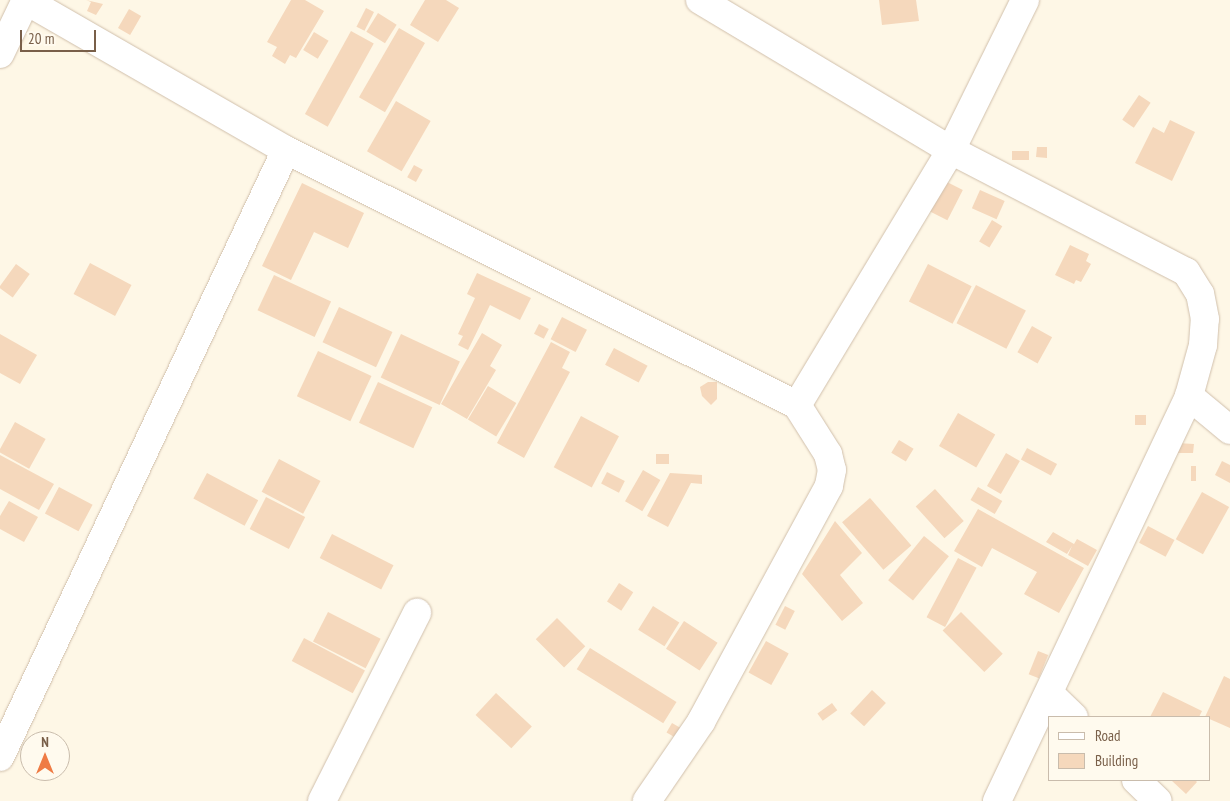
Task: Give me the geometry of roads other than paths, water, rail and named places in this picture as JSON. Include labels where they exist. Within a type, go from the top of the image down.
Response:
[{"type":"street","points":[[0,54],[26,0],[286,150],[797,405],[828,454],[832,470],[829,486],[701,722],[647,801]]},
{"type":"street","points":[[700,0],[951,150],[1186,272],[1200,294],[1205,319],[1203,346],[1189,396],[1050,694],[997,801]]},
{"type":"street","points":[[797,405],[951,150],[1026,0]]},
{"type":"street","points":[[0,757],[286,150]]},
{"type":"street","points":[[1189,396],[1230,430]]},
{"type":"street","points":[[322,801],[417,614]]},
{"type":"street","points":[[1050,694],[1073,716]]},
{"type":"street","points":[[1137,781],[1158,801]]}]
